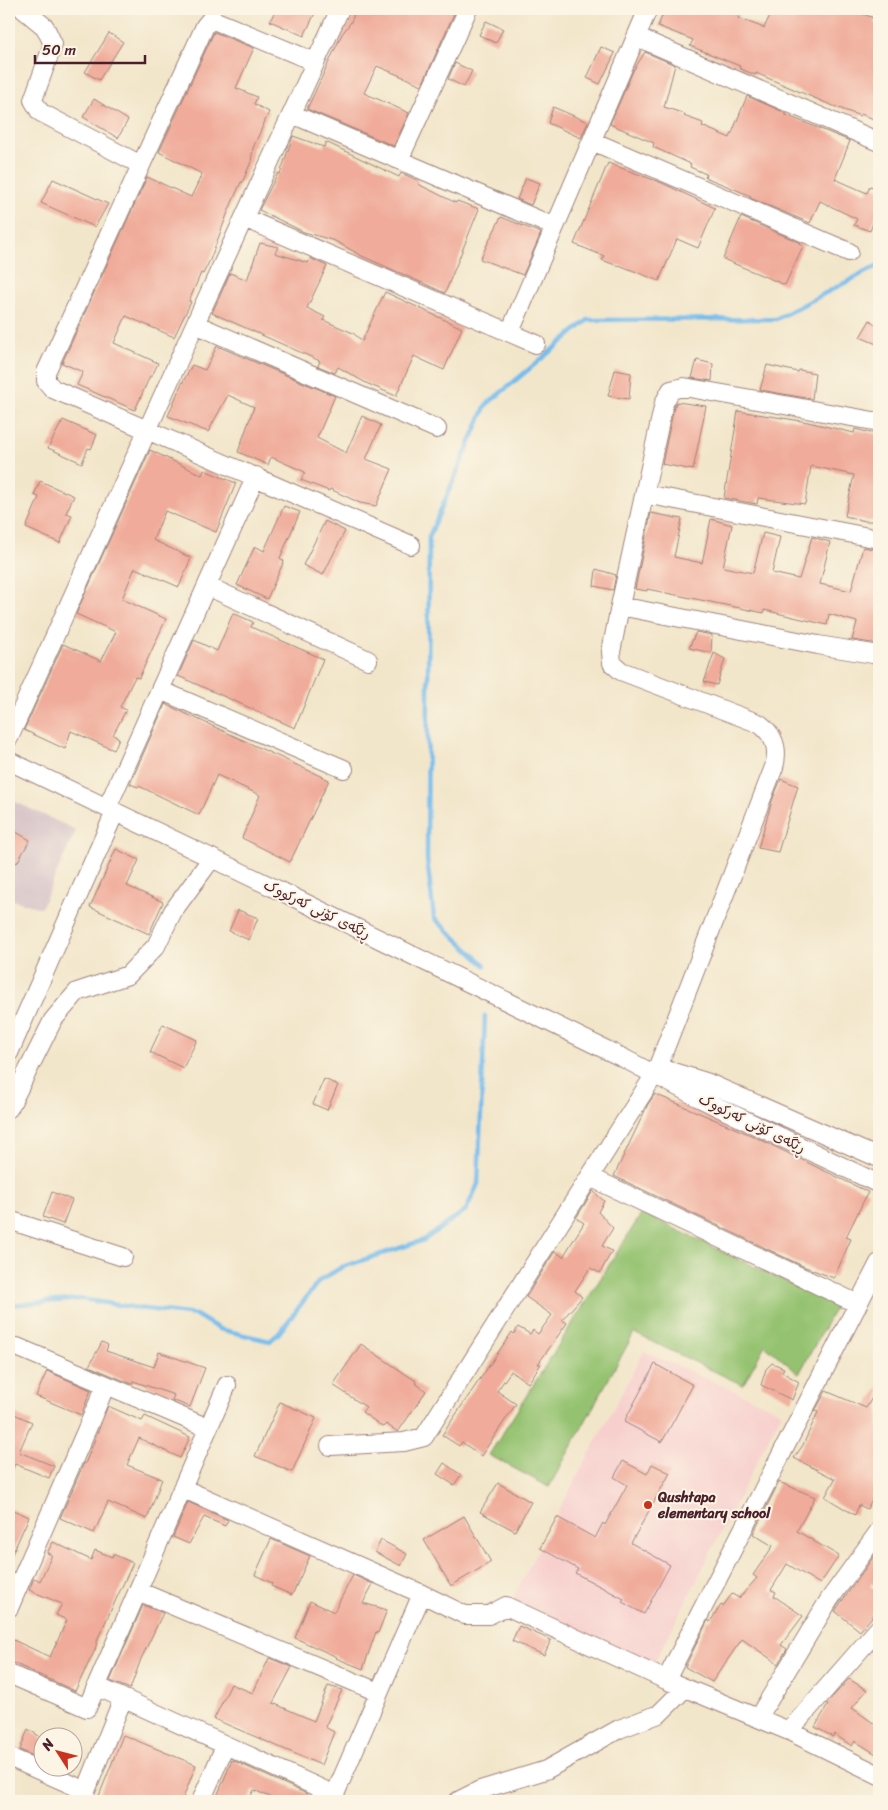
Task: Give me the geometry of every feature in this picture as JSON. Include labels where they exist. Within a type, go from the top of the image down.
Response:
[{"type":"street","points":[[23,9],[45,27],[53,44],[33,100],[40,112],[141,165]]},
{"type":"street","points":[[9,738],[195,324],[340,9]]},
{"type":"street","points":[[399,160],[468,9]]},
{"type":"street","points":[[510,332],[648,9]]},
{"type":"street","points":[[316,62],[210,20],[205,26],[46,372],[46,381],[53,388],[411,545]]},
{"type":"street","points":[[636,36],[879,142]]},
{"type":"street","points":[[292,114],[555,227]]},
{"type":"street","points":[[592,141],[849,252]]},
{"type":"street","points":[[244,218],[536,344]]},
{"type":"street","points":[[195,324],[437,429]]},
{"type":"street","points":[[330,1446],[404,1442],[424,1437],[656,1071],[774,767],[776,748],[773,738],[768,730],[760,724],[621,671],[612,663],[611,652],[620,606],[664,404],[671,390],[684,388],[877,417]]},
{"type":"street","points":[[9,1053],[112,810],[160,690],[256,476]]},
{"type":"street","points":[[645,494],[879,539]]},
{"type":"street","points":[[207,586],[368,660]]},
{"type":"street","points":[[620,606],[879,655]]},
{"type":"street","points":[[160,690],[344,769]]},
{"type":"street","name":"ڕێگەی کۆنی کەرکووک","points":[[9,761],[625,1059],[656,1071],[706,1082],[879,1158]]},
{"type":"street","points":[[9,1108],[53,1020],[77,992],[128,975],[156,946],[173,911],[212,858]]},
{"type":"street","name":"ڕێگەی کۆنی کەرکووک","points":[[656,1071],[699,1098],[879,1184]]},
{"type":"street","points":[[590,1176],[858,1304]]},
{"type":"street","points":[[9,1220],[123,1257]]},
{"type":"street","points":[[666,1680],[879,1263]]},
{"type":"street","points":[[9,1349],[17,1347],[208,1428]]},
{"type":"street","points":[[9,1608],[106,1385]]},
{"type":"street","points":[[9,1674],[87,1708],[227,1385]]},
{"type":"street","points":[[182,1488],[422,1594],[465,1615],[488,1615],[506,1606],[666,1680],[789,1731],[879,1775]]},
{"type":"street","points":[[758,1718],[829,1600],[879,1531]]},
{"type":"street","points":[[138,1590],[378,1692]]},
{"type":"street","points":[[96,1686],[333,1798],[422,1594]]},
{"type":"street","points":[[789,1731],[879,1628]]},
{"type":"street","points":[[458,1801],[480,1790],[546,1770],[619,1729],[659,1714],[685,1688]]},
{"type":"street","points":[[9,1757],[84,1796],[123,1698]]},
{"type":"street","points":[[201,1801],[224,1746]]},
{"type":"shaded area","points":[[9,799],[76,830],[41,908],[9,899]]},
{"type":"shaded area","name":"Qushtapa elementary school","points":[[644,1351],[782,1412],[653,1666],[512,1599]]},
{"type":"green space","points":[[642,1213],[836,1306],[799,1374],[765,1345],[743,1385],[634,1333],[549,1487],[489,1455]]},
{"type":"building","points":[[276,9],[317,9],[304,36],[270,21]]},
{"type":"building","points":[[356,9],[456,9],[422,85],[377,66],[364,93],[409,113],[394,146],[307,109],[342,34],[351,22]]},
{"type":"building","points":[[665,9],[741,9],[738,18],[764,28],[773,9],[851,9],[876,19],[874,23],[879,25],[879,121],[826,103],[756,73],[755,75],[739,68],[740,66],[690,46],[693,40],[658,26]]},
{"type":"building","points":[[486,21],[503,29],[496,43],[479,35]]},
{"type":"building","points":[[214,32],[254,48],[236,88],[257,97],[254,104],[269,112],[253,148],[251,162],[228,212],[210,260],[203,274],[201,273],[189,301],[191,302],[174,337],[126,316],[114,343],[158,363],[135,410],[77,385],[83,372],[62,363],[147,177],[191,197],[202,174],[159,152]]},
{"type":"building","points":[[109,33],[123,42],[99,80],[85,72]]},
{"type":"building","points":[[601,47],[615,53],[600,84],[587,78]]},
{"type":"building","points":[[645,52],[675,65],[664,107],[703,123],[702,126],[730,138],[747,96],[786,113],[786,115],[850,141],[835,179],[867,193],[870,186],[879,189],[879,208],[870,231],[854,225],[857,219],[820,201],[810,223],[705,177],[706,174],[690,167],[691,164],[653,147],[654,143],[610,124],[633,71]]},
{"type":"building","points":[[455,63],[472,71],[464,87],[448,79]]},
{"type":"building","points":[[94,99],[128,120],[118,138],[83,117]]},
{"type":"building","points":[[553,107],[588,122],[581,138],[548,123]]},
{"type":"building","points":[[293,136],[324,147],[326,142],[399,177],[401,173],[419,181],[418,184],[456,203],[457,201],[479,209],[445,293],[362,256],[335,241],[304,232],[259,210],[278,173],[280,174]]},
{"type":"building","points":[[608,163],[662,183],[715,208],[698,248],[677,239],[659,281],[602,260],[604,256],[574,244]]},
{"type":"building","points":[[526,178],[540,183],[531,205],[517,199]]},
{"type":"building","points":[[53,179],[108,204],[95,227],[41,203]]},
{"type":"building","points":[[501,217],[541,233],[523,275],[480,259]]},
{"type":"building","points":[[741,217],[801,243],[803,246],[785,285],[723,259]]},
{"type":"building","points":[[260,243],[278,247],[275,253],[308,263],[310,258],[327,266],[307,308],[325,317],[323,320],[353,333],[362,341],[385,292],[462,328],[444,370],[414,356],[396,396],[366,383],[338,367],[335,373],[318,366],[320,361],[212,313],[230,273],[247,280]]},
{"type":"building","points":[[870,320],[879,328],[879,345],[860,337]]},
{"type":"building","points":[[217,346],[335,396],[317,438],[346,453],[362,416],[381,425],[366,459],[392,469],[376,506],[360,503],[330,489],[329,491],[301,480],[305,472],[271,457],[268,465],[238,452],[254,407],[228,395],[208,432],[168,416],[192,365],[205,370]]},
{"type":"building","points":[[697,360],[713,364],[712,381],[692,378]]},
{"type":"building","points":[[767,365],[798,372],[799,370],[815,373],[812,399],[760,390]]},
{"type":"building","points":[[615,370],[631,373],[629,399],[608,396]]},
{"type":"building","points":[[677,402],[706,406],[693,470],[662,464],[674,407]]},
{"type":"building","points":[[738,411],[808,422],[854,433],[855,429],[879,435],[879,521],[865,521],[845,516],[854,475],[811,466],[805,504],[758,498],[757,504],[724,498]]},
{"type":"building","points":[[63,420],[97,435],[91,449],[88,448],[82,463],[48,448]]},
{"type":"building","points":[[150,450],[202,475],[204,470],[236,483],[216,532],[165,511],[153,540],[191,558],[179,587],[135,568],[128,584],[122,599],[166,619],[139,678],[135,677],[120,707],[126,710],[113,735],[119,738],[114,750],[71,731],[65,749],[24,730],[63,644],[101,661],[116,632],[76,614]]},
{"type":"building","points":[[40,481],[74,496],[66,513],[72,515],[60,543],[26,528],[39,497],[34,495]]},
{"type":"building","points":[[284,506],[300,512],[280,558],[284,561],[267,599],[237,585],[255,546],[264,551]]},
{"type":"building","points":[[651,513],[682,519],[674,557],[702,563],[711,519],[732,525],[723,567],[753,573],[763,533],[780,537],[772,573],[799,579],[812,537],[830,542],[820,584],[851,591],[863,547],[879,550],[879,644],[852,640],[857,622],[829,614],[827,625],[764,610],[764,613],[647,589],[647,591],[635,589]]},
{"type":"building","points":[[325,521],[345,531],[323,575],[303,565]]},
{"type":"building","points":[[596,569],[616,575],[613,590],[594,586]]},
{"type":"building","points":[[233,613],[253,622],[251,627],[323,659],[295,728],[178,676],[194,640],[217,651]]},
{"type":"building","points":[[696,632],[712,635],[711,653],[689,648]]},
{"type":"building","points":[[714,653],[725,659],[717,685],[704,682]]},
{"type":"building","points":[[165,704],[329,780],[290,862],[242,838],[260,795],[217,775],[199,815],[139,786],[130,784]]},
{"type":"building","points":[[781,779],[798,786],[778,852],[758,848],[772,801]]},
{"type":"building","points":[[9,828],[30,840],[17,863],[9,858]]},
{"type":"building","points":[[116,849],[139,860],[127,886],[163,902],[149,934],[90,907]]},
{"type":"building","points":[[238,910],[258,918],[249,940],[229,931]]},
{"type":"building","points":[[163,1024],[197,1040],[183,1068],[150,1052]]},
{"type":"building","points":[[324,1079],[338,1085],[327,1110],[313,1104]]},
{"type":"building","points":[[655,1094],[753,1136],[868,1192],[846,1237],[851,1239],[834,1278],[805,1267],[614,1176],[648,1104]]},
{"type":"building","points":[[593,1191],[604,1201],[598,1212],[613,1228],[602,1246],[612,1251],[600,1273],[590,1268],[575,1291],[582,1297],[562,1320],[567,1323],[538,1364],[541,1364],[528,1383],[511,1371],[497,1391],[516,1404],[481,1456],[462,1442],[459,1446],[442,1435],[512,1332],[514,1334],[518,1327],[530,1334],[533,1330],[538,1334],[552,1315],[526,1297],[555,1251],[563,1257],[584,1223],[576,1218]]},
{"type":"building","points":[[52,1192],[72,1200],[63,1224],[43,1217]]},
{"type":"building","points":[[102,1342],[108,1345],[106,1351],[154,1367],[159,1352],[205,1368],[190,1407],[172,1400],[174,1395],[133,1381],[132,1384],[89,1366]]},
{"type":"building","points":[[361,1344],[416,1381],[415,1383],[426,1391],[398,1432],[386,1424],[383,1427],[362,1412],[366,1407],[333,1385]]},
{"type":"building","points":[[772,1363],[784,1368],[782,1372],[799,1382],[792,1400],[761,1385],[766,1369]]},
{"type":"building","points":[[655,1364],[693,1385],[662,1442],[624,1422]]},
{"type":"building","points":[[47,1371],[91,1390],[81,1415],[36,1396]]},
{"type":"building","points":[[879,1386],[879,1486],[867,1509],[859,1505],[855,1515],[825,1497],[835,1479],[794,1458],[803,1445],[818,1412],[815,1411],[826,1391],[866,1408]]},
{"type":"building","points":[[280,1402],[316,1418],[292,1472],[255,1456]]},
{"type":"building","points":[[108,1406],[142,1421],[145,1416],[190,1437],[180,1458],[139,1438],[127,1465],[162,1479],[147,1519],[108,1502],[94,1533],[60,1518],[85,1464]]},
{"type":"building","points":[[12,1413],[32,1422],[19,1452],[54,1466],[49,1478],[15,1464],[9,1477],[9,1420]]},
{"type":"building","points":[[623,1461],[647,1474],[652,1464],[670,1473],[631,1543],[670,1565],[644,1614],[622,1602],[624,1599],[575,1573],[578,1569],[540,1548],[557,1517],[595,1538],[603,1523],[605,1525],[627,1485],[614,1477]]},
{"type":"building","points":[[444,1463],[461,1475],[454,1485],[437,1474]]},
{"type":"building","points":[[779,1482],[815,1497],[797,1531],[839,1556],[820,1584],[787,1564],[771,1590],[776,1592],[774,1596],[803,1616],[781,1645],[787,1649],[778,1664],[742,1639],[712,1682],[685,1667],[708,1620],[710,1622],[721,1605],[723,1606],[732,1594],[739,1598],[757,1578],[753,1575],[773,1546],[753,1534]]},
{"type":"building","points":[[498,1483],[531,1502],[515,1531],[480,1512]]},
{"type":"building","points":[[188,1502],[228,1520],[225,1526],[204,1517],[189,1544],[173,1537]]},
{"type":"building","points":[[9,1508],[29,1517],[9,1561]]},
{"type":"building","points":[[464,1516],[491,1562],[451,1586],[424,1540]]},
{"type":"building","points":[[271,1539],[310,1556],[292,1595],[271,1586],[272,1583],[255,1575]]},
{"type":"building","points":[[381,1540],[407,1554],[401,1566],[375,1552]]},
{"type":"building","points":[[53,1542],[91,1560],[95,1550],[112,1557],[113,1554],[133,1563],[75,1691],[9,1661],[9,1638],[50,1657],[67,1620],[56,1615],[62,1604],[29,1590],[34,1578],[40,1581],[52,1555],[47,1553]]},
{"type":"building","points":[[879,1549],[879,1574],[870,1586],[879,1593],[879,1609],[860,1631],[835,1611]]},
{"type":"building","points":[[353,1575],[373,1584],[363,1603],[387,1610],[378,1633],[376,1632],[363,1669],[295,1638],[310,1601],[334,1612]]},
{"type":"building","points":[[143,1605],[163,1613],[141,1659],[130,1689],[110,1681]]},
{"type":"building","points":[[519,1626],[551,1640],[544,1655],[512,1641]]},
{"type":"building","points":[[269,1658],[292,1667],[273,1703],[314,1721],[328,1686],[342,1690],[325,1727],[334,1732],[321,1765],[214,1719],[231,1684],[253,1693]]},
{"type":"building","points":[[849,1679],[867,1690],[852,1708],[879,1727],[879,1756],[855,1741],[852,1746],[834,1734],[833,1737],[815,1727],[828,1705],[826,1704]]},
{"type":"building","points":[[28,1729],[32,1732],[32,1755],[20,1750]]},
{"type":"building","points":[[123,1735],[196,1765],[182,1801],[112,1801],[99,1796]]},
{"type":"building","points":[[232,1760],[307,1794],[304,1801],[279,1801],[254,1790],[248,1801],[215,1801]]},
{"type":"waterway","points":[[485,965],[434,918],[427,859],[429,537],[486,405],[588,320],[776,319],[879,265]]},
{"type":"waterway","points":[[9,1305],[81,1299],[196,1315],[219,1329],[270,1341],[279,1333],[319,1281],[342,1267],[424,1240],[466,1210],[478,1184],[485,1016]]},
{"type":"place","name":"Qushtapa elementary school","points":[[648,1505]]}]
